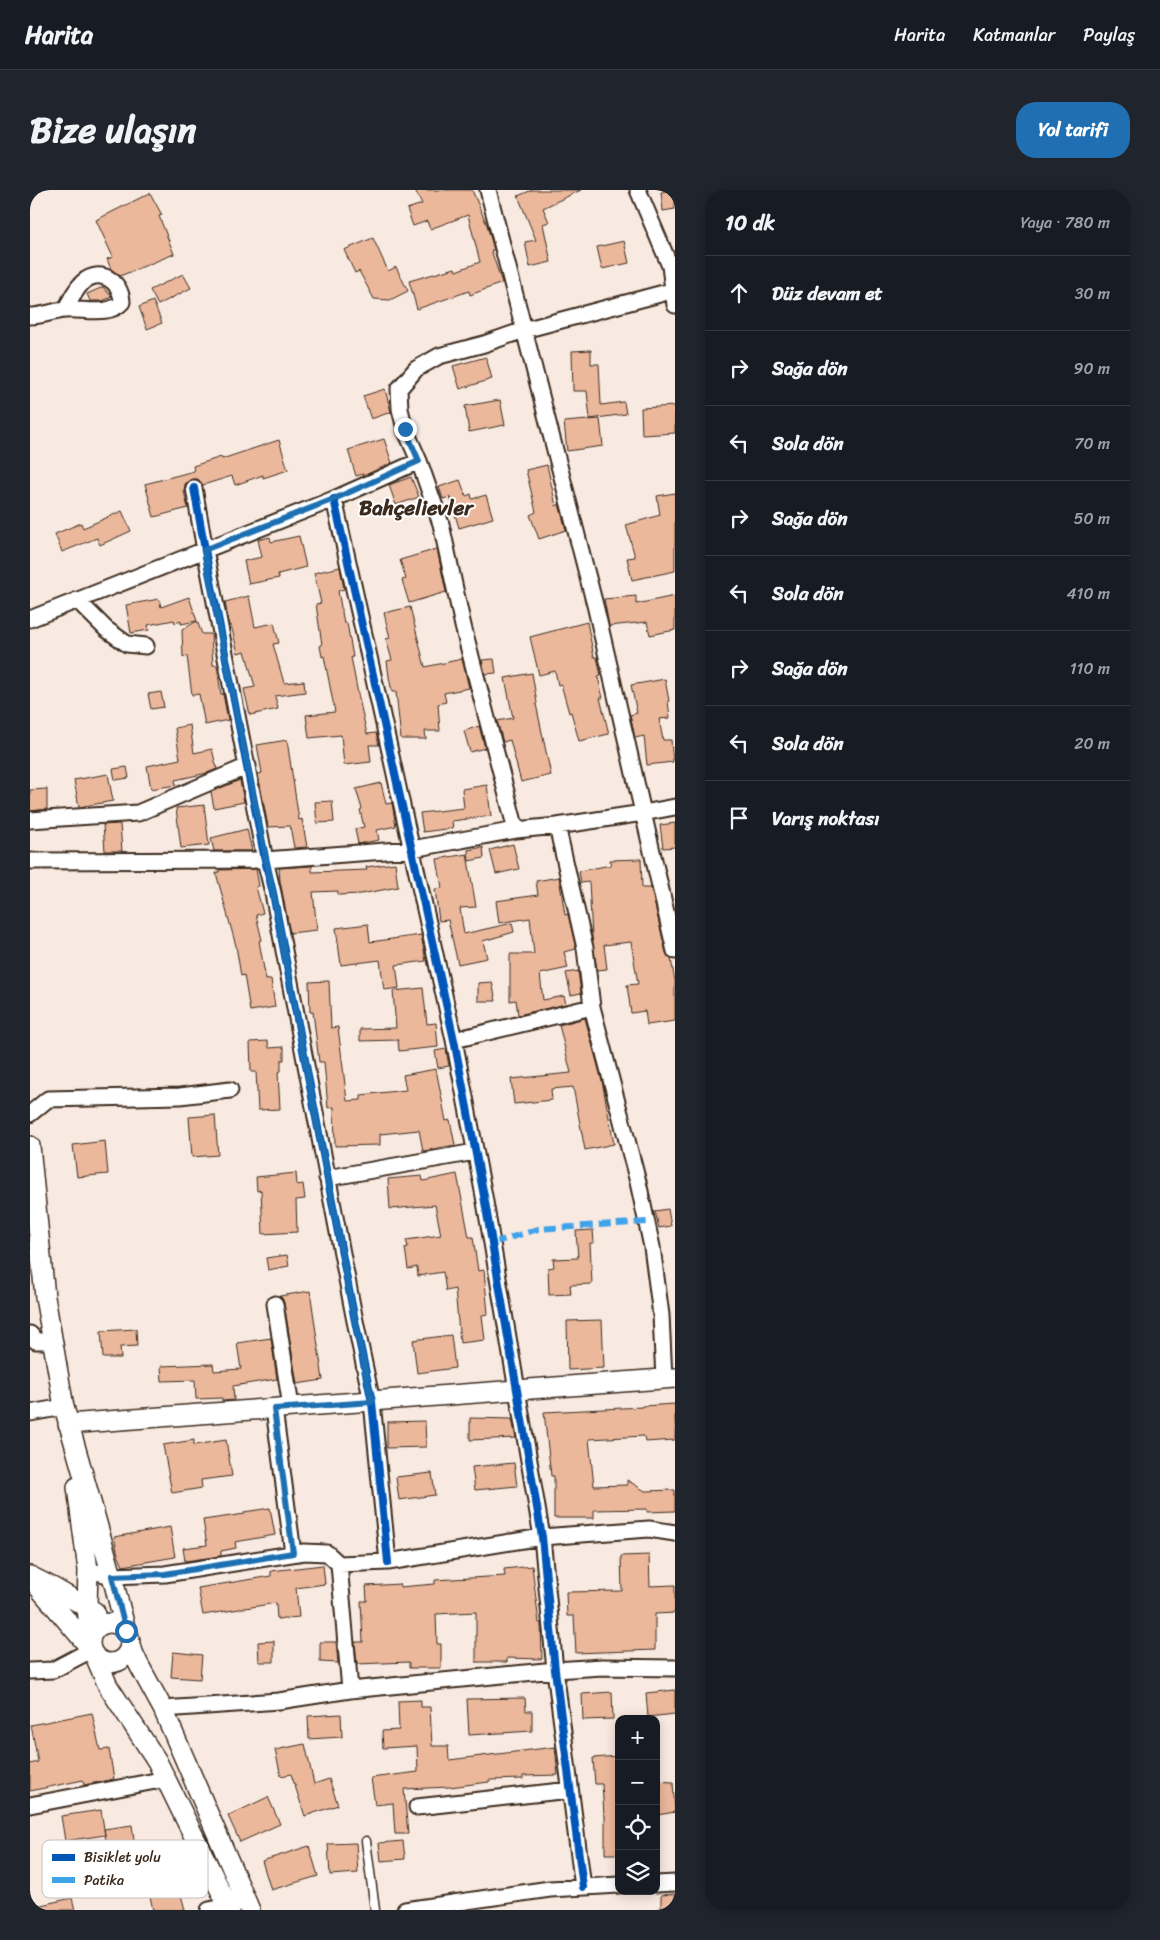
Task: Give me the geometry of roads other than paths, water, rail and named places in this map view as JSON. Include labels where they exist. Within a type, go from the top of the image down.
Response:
[{"type":"street","points":[[488,190],[596,609],[675,951]]},
{"type":"street","points":[[516,830],[463,626],[441,524],[419,461],[405,429],[400,409],[399,389],[416,369],[439,356],[484,344],[524,330],[674,295],[670,266],[638,190]]},
{"type":"street","points":[[30,316],[66,310]]},
{"type":"street","points":[[30,619],[334,499],[419,461]]},
{"type":"street","points":[[194,488],[204,550],[275,902],[327,1178],[372,1402],[388,1562]]},
{"type":"street","points":[[334,499],[454,1040],[518,1390],[542,1537],[555,1670],[583,1887]]},
{"type":"street","points":[[77,600],[106,629],[127,644],[146,646]]},
{"type":"street","points":[[30,820],[138,813],[248,766]]},
{"type":"street","points":[[30,861],[265,860],[412,849],[516,830],[557,826],[675,807]]},
{"type":"street","points":[[30,1414],[66,1416],[283,1408],[670,1378],[652,1247],[638,1182],[592,1007],[585,948],[557,826]]},
{"type":"street","points":[[454,1040],[592,1007]]},
{"type":"street","points":[[30,1114],[48,1099],[180,1096],[230,1090]]},
{"type":"street","points":[[30,1146],[45,1297],[66,1416],[88,1570],[88,1606],[92,1649],[108,1686],[157,1761],[196,1840]]},
{"type":"street","points":[[327,1178],[475,1152]]},
{"type":"street","points":[[274,1304],[293,1553]]},
{"type":"street","points":[[30,1334],[36,1341],[53,1341]]},
{"type":"street","points":[[30,1577],[70,1622],[100,1661],[116,1663],[128,1653],[112,1576],[66,1416]]},
{"type":"street","points":[[339,1564],[388,1562],[542,1537],[649,1529],[675,1532]]},
{"type":"street","points":[[88,1570],[112,1576],[165,1574],[293,1553],[327,1553],[339,1564],[350,1690]]},
{"type":"street","points":[[30,1577],[88,1606],[123,1633],[163,1709],[250,1910]]},
{"type":"street","points":[[92,1649],[93,1634],[105,1624],[123,1633]]},
{"type":"street","points":[[30,1671],[52,1670],[92,1649]]},
{"type":"street","points":[[163,1709],[279,1701],[350,1690],[555,1670],[602,1667],[675,1668]]},
{"type":"street","points":[[30,1805],[166,1779]]},
{"type":"street","points":[[417,1807],[570,1790]]},
{"type":"street","points":[[208,1865],[229,1908],[209,1910]]},
{"type":"street","points":[[660,1884],[675,1883]]},
{"type":"street","points":[[406,1910],[550,1889],[615,1885]]},
{"type":"lane","points":[[366,1841],[375,1910]]},
{"type":"district","name":"Bahçelievler","points":[[416,508]]}]
